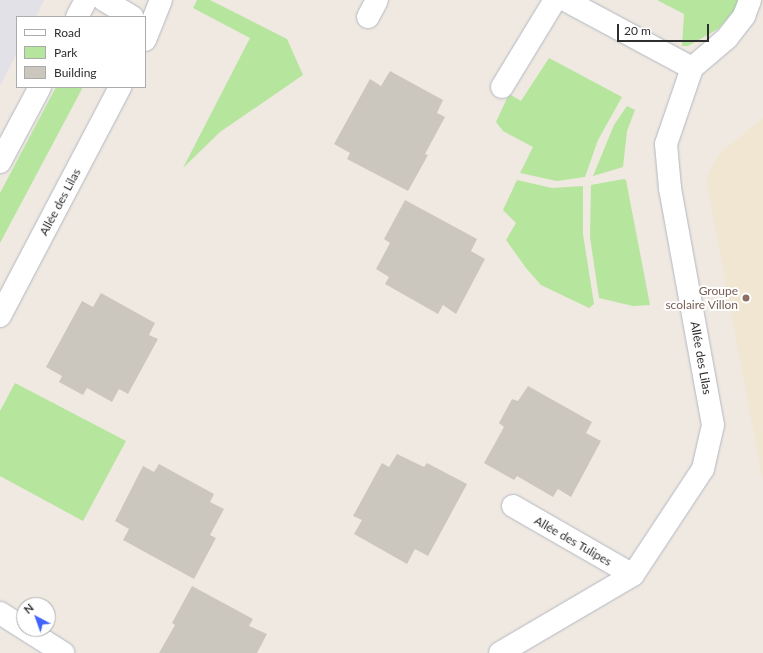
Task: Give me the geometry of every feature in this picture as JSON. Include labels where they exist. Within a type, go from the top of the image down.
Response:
[{"type":"street","points":[[78,16],[86,0]]},
{"type":"street","points":[[104,0],[130,16]]},
{"type":"street","points":[[147,31],[161,0]]},
{"type":"street","points":[[502,87],[555,0]]},
{"type":"street","points":[[565,0],[692,68],[727,38],[744,16],[750,0]]},
{"type":"street","name":"Allée des Lilas","points":[[500,653],[633,575],[703,469],[713,425],[670,188],[666,144],[692,68]]},
{"type":"street","points":[[0,162],[39,88]]},
{"type":"street","name":"Allée des Lilas","points":[[0,316],[119,88]]},
{"type":"street","name":"Allée des Tulipes","points":[[513,506],[633,575]]},
{"type":"street","points":[[0,613],[63,653]]},
{"type":"shaded area","points":[[0,0],[44,0],[36,16],[16,16],[16,55],[0,86]]},
{"type":"shaded area","name":"Groupe scolaire Villon","points":[[763,118],[763,482],[706,178],[720,153]]},
{"type":"green space","points":[[197,0],[210,0],[287,39],[303,75],[220,132],[183,168],[250,38],[193,8]]},
{"type":"green space","points":[[657,0],[740,0],[734,11],[718,29],[688,46],[682,46],[684,14]]},
{"type":"green space","points":[[549,58],[622,97],[598,140],[585,177],[557,181],[520,173],[533,147],[503,131],[496,122],[509,94],[521,101]]},
{"type":"green space","points":[[55,88],[82,88],[0,243],[0,193]]},
{"type":"green space","points":[[627,106],[635,110],[627,131],[623,167],[593,176],[614,125]]},
{"type":"green space","points":[[624,179],[626,180],[650,305],[633,306],[599,298],[590,237],[591,185]]},
{"type":"green space","points":[[517,180],[552,188],[583,186],[583,234],[594,304],[589,308],[541,285],[526,268],[506,240],[516,223],[503,210]]},
{"type":"green space","points":[[15,383],[126,441],[83,521],[0,476],[0,411]]},
{"type":"building","points":[[390,71],[443,100],[437,113],[445,117],[425,154],[428,155],[408,191],[347,159],[350,153],[334,144],[370,79],[381,86]]},
{"type":"building","points":[[405,200],[477,239],[471,251],[485,259],[456,314],[443,305],[438,314],[385,284],[389,277],[376,269],[390,243],[384,239]]},
{"type":"building","points":[[101,293],[155,323],[149,335],[158,339],[128,394],[119,389],[112,402],[87,388],[83,395],[59,382],[62,376],[46,367],[82,301],[93,307]]},
{"type":"building","points":[[528,386],[592,422],[586,433],[601,441],[571,497],[558,489],[553,497],[517,476],[514,480],[484,463],[504,427],[499,423],[512,399],[518,401]]},
{"type":"building","points":[[397,454],[424,467],[427,463],[467,484],[428,556],[415,549],[407,564],[354,534],[362,520],[353,516],[382,463],[389,467]]},
{"type":"building","points":[[159,464],[214,494],[210,502],[224,509],[210,535],[216,538],[194,579],[123,540],[129,529],[115,521],[143,466],[154,472]]},
{"type":"building","points":[[192,586],[253,619],[249,626],[267,634],[257,653],[159,653],[175,625],[172,623]]},
{"type":"place","name":"Groupe scolaire Villon","points":[[746,298]]}]
